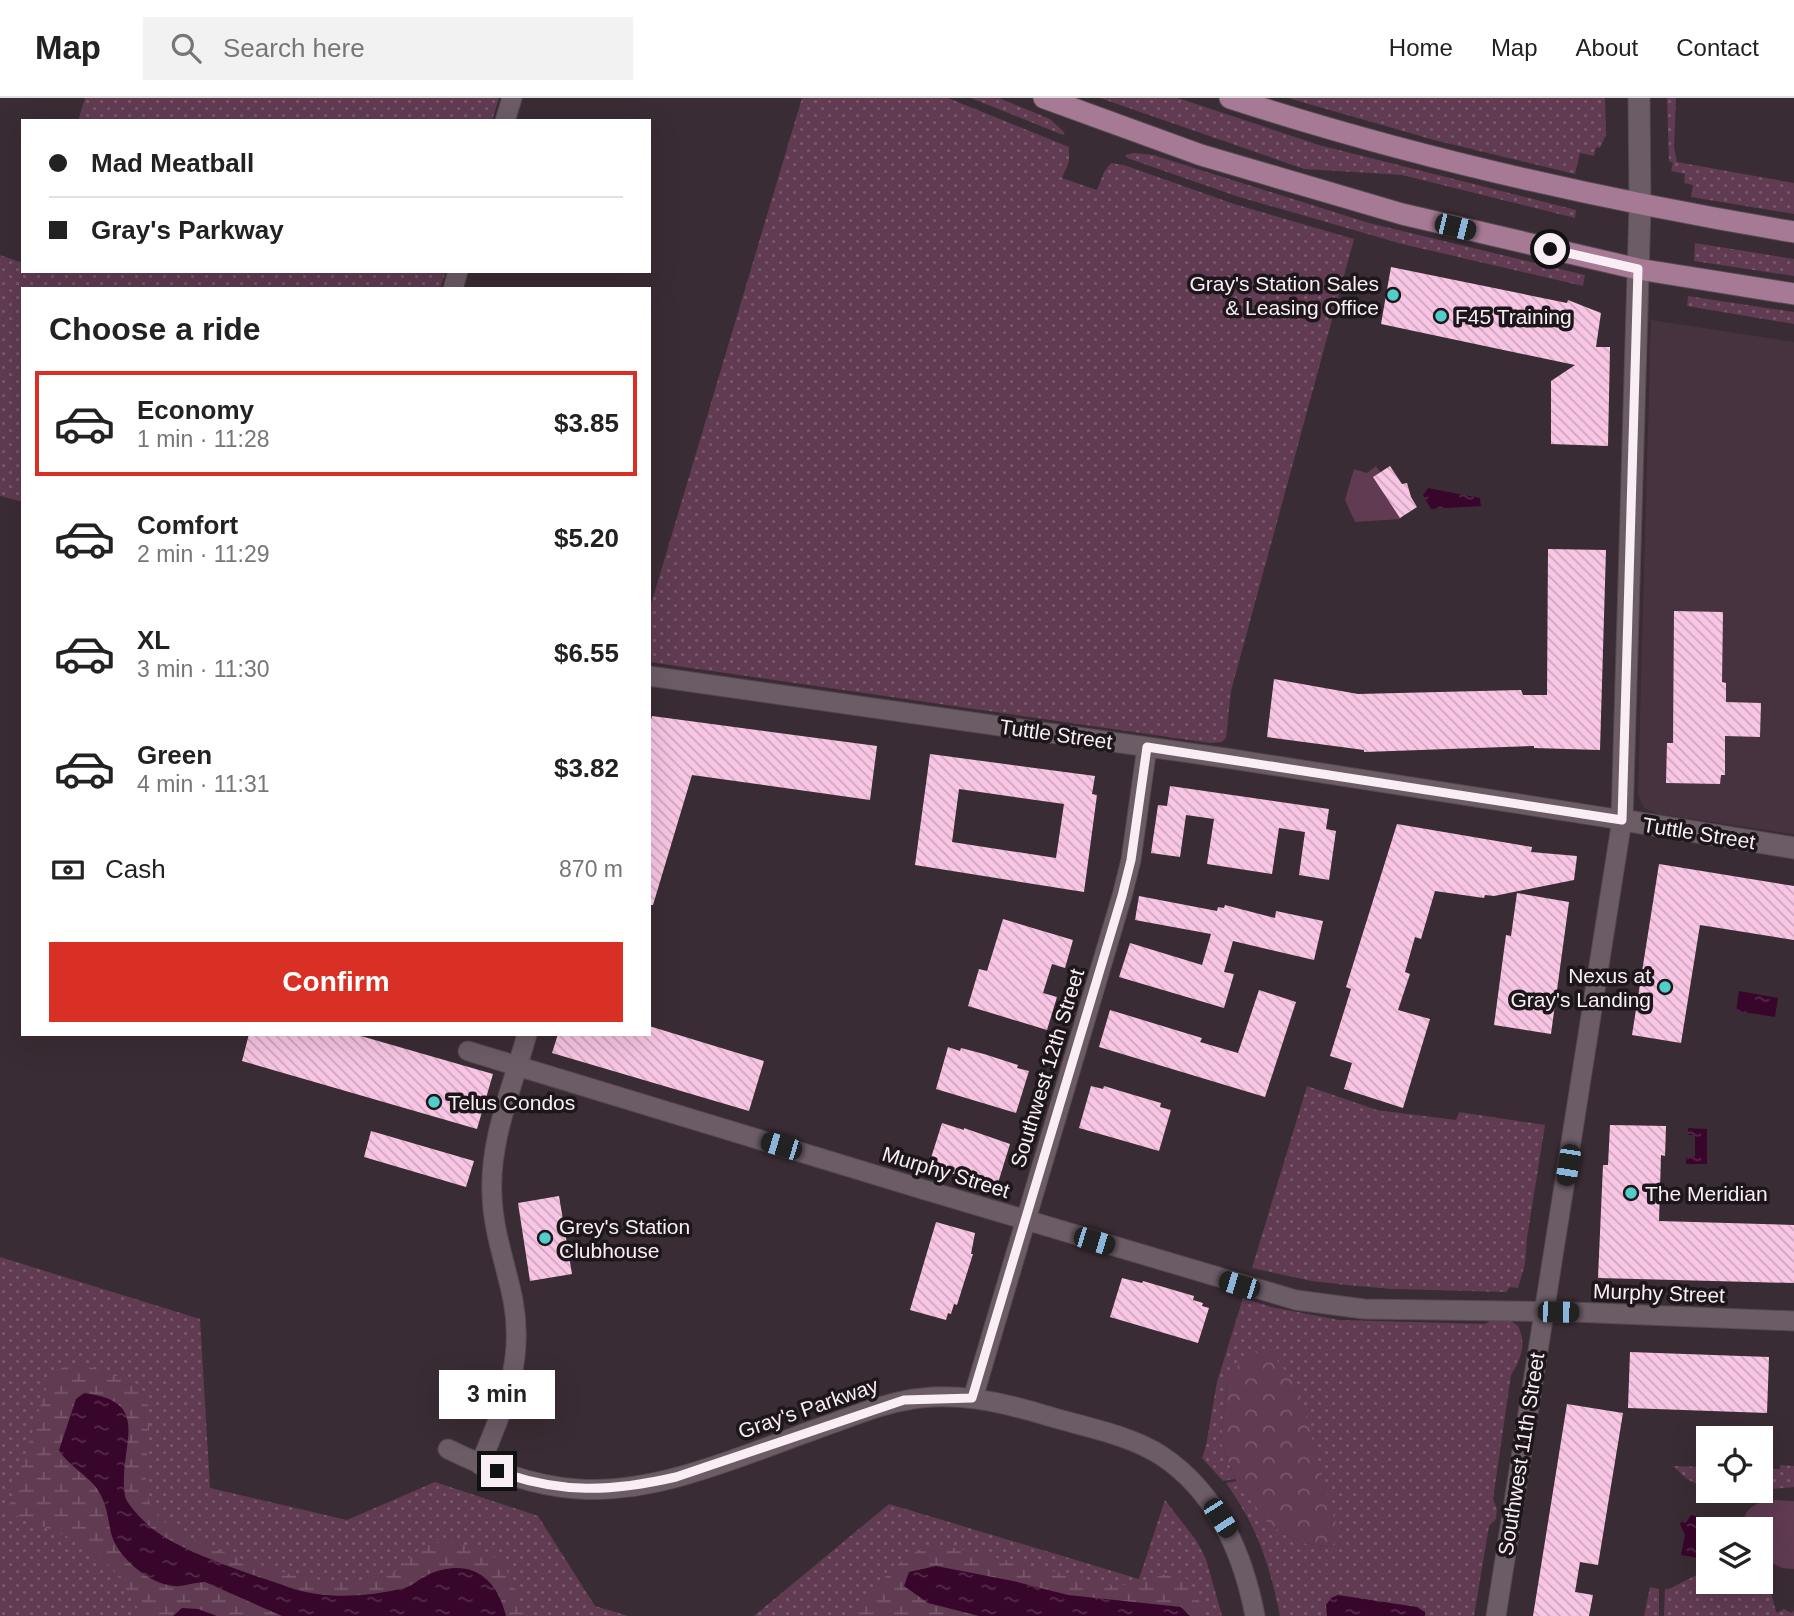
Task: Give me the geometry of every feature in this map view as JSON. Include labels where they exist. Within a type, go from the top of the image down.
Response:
[{"type":"main road","points":[[1044,98],[1201,155],[1389,210],[1638,269],[1794,294]]},
{"type":"main road","points":[[1230,98],[1433,158],[1640,206],[1794,232]]},
{"type":"street","points":[[506,119],[512,98]]},
{"type":"street","name":"Southwest 11th Street","points":[[1496,1616],[1622,820],[1640,206],[1639,98]]},
{"type":"street","name":"Tuttle Street","points":[[651,676],[1147,747],[1794,848]]},
{"type":"street","name":"Southwest 12th Street","points":[[972,1398],[1122,896],[1131,860],[1147,747]]},
{"type":"street","points":[[480,1465],[506,1398],[517,1358],[517,1328],[513,1303],[495,1228],[493,1158],[526,1036]]},
{"type":"street","name":"Murphy Street","points":[[468,1051],[1296,1300],[1364,1309],[1794,1321]]},
{"type":"street","name":"Gray's Parkway","points":[[448,1449],[480,1465],[544,1485],[579,1489],[641,1485],[676,1477],[904,1400],[972,1398],[1022,1408],[1141,1446],[1161,1456],[1191,1481],[1212,1505],[1229,1531],[1248,1581],[1255,1616]]},
{"type":"shaded area","points":[[1651,320],[1794,342],[1794,834],[1658,814],[1644,808],[1638,795]]},
{"type":"green space","points":[[85,98],[499,98],[493,119],[79,119]]},
{"type":"green space","points":[[802,98],[948,98],[1069,147],[1069,162],[1062,178],[1097,190],[1111,163],[1124,165],[1234,204],[1354,239],[1231,691],[1226,738],[1222,742],[1210,743],[651,662],[651,604]]},
{"type":"green space","points":[[971,98],[999,98],[1050,119],[1065,133],[1063,135]]},
{"type":"green space","points":[[1100,98],[1178,98],[1319,145],[1576,210],[1575,218],[1402,175],[1304,169]]},
{"type":"green space","points":[[1288,98],[1605,98],[1606,135],[1600,148],[1596,147],[1594,156],[1580,153],[1575,174],[1434,140]]},
{"type":"green space","points":[[1667,98],[1676,98],[1674,147],[1677,162],[1794,183],[1794,214],[1691,197],[1693,185],[1684,183],[1685,174],[1671,171],[1673,163],[1669,161]]},
{"type":"green space","points":[[1125,155],[1153,155],[1369,223],[1585,275],[1583,286],[1402,244],[1236,196],[1127,158]]},
{"type":"green space","points":[[1695,243],[1794,259],[1794,276],[1694,261]]},
{"type":"green space","points":[[0,255],[21,262],[21,273],[445,273],[441,287],[21,287],[21,501],[0,496]]},
{"type":"green space","points":[[1688,296],[1794,312],[1794,324],[1687,306]]},
{"type":"green space","points":[[1376,466],[1380,472],[1374,477],[1401,519],[1355,522],[1345,500],[1354,469],[1367,473]]},
{"type":"green space","points":[[1307,1086],[1377,1110],[1456,1120],[1459,1112],[1545,1125],[1525,1264],[1518,1288],[1510,1287],[1506,1292],[1392,1289],[1312,1281],[1252,1268]]},
{"type":"green space","points":[[0,1257],[200,1319],[210,1488],[347,1520],[435,1482],[538,1516],[595,1606],[628,1616],[0,1616]]},
{"type":"green space","points":[[1243,1298],[1271,1307],[1339,1320],[1485,1324],[1494,1318],[1508,1319],[1518,1326],[1522,1351],[1511,1375],[1493,1499],[1497,1509],[1496,1519],[1489,1526],[1474,1616],[1280,1616],[1261,1546],[1226,1483],[1237,1481],[1270,1526],[1303,1543],[1330,1547],[1227,1382],[1221,1442],[1235,1479],[1223,1481],[1202,1458],[1217,1382]]},
{"type":"green space","points":[[1269,1350],[1298,1387],[1340,1539],[1330,1547],[1303,1543],[1270,1526],[1235,1479],[1221,1442],[1227,1382],[1247,1352]]},
{"type":"green space","points":[[70,1364],[99,1370],[129,1380],[140,1387],[149,1410],[146,1488],[149,1501],[162,1520],[182,1534],[259,1565],[330,1581],[365,1579],[393,1572],[419,1550],[434,1543],[467,1545],[490,1554],[502,1564],[527,1616],[143,1616],[115,1573],[95,1554],[61,1534],[12,1514],[8,1509],[45,1391],[56,1371]]},
{"type":"green space","points":[[1780,1465],[1794,1466],[1794,1487],[1773,1489],[1773,1469],[1780,1469]]},
{"type":"green space","points":[[1673,1466],[1696,1467],[1696,1484]]},
{"type":"green space","points":[[1165,1500],[1196,1540],[1206,1559],[1222,1616],[754,1616],[889,1504],[1139,1579]]},
{"type":"green space","points":[[1773,1500],[1794,1501],[1794,1569],[1773,1564],[1773,1517],[1745,1517],[1751,1507],[1760,1503],[1773,1503]]},
{"type":"green space","points":[[926,1548],[955,1548],[1115,1586],[1138,1583],[1175,1571],[1187,1579],[1207,1616],[850,1616],[883,1579],[913,1553]]},
{"type":"green space","points":[[1696,1575],[1696,1594],[1771,1594],[1777,1613],[1784,1609],[1791,1613],[1794,1611],[1794,1616],[1664,1616],[1665,1589]]},
{"type":"green space","points":[[1650,1587],[1659,1589],[1659,1616],[1644,1616]]},
{"type":"water","points":[[1428,488],[1480,498],[1481,506],[1431,509],[1423,495]]},
{"type":"water","points":[[1739,991],[1778,998],[1775,1017],[1736,1011]]},
{"type":"water","points":[[1688,1128],[1707,1129],[1707,1164],[1686,1164],[1686,1157],[1695,1156],[1695,1135],[1688,1135]]},
{"type":"water","points":[[84,1393],[106,1398],[120,1406],[127,1416],[125,1496],[144,1521],[172,1541],[211,1560],[288,1587],[317,1594],[361,1595],[390,1591],[407,1587],[441,1570],[467,1569],[478,1573],[495,1589],[506,1616],[282,1616],[205,1582],[174,1586],[154,1580],[135,1568],[120,1551],[114,1542],[106,1507],[96,1487],[59,1450],[76,1399]]},
{"type":"water","points":[[1691,1515],[1700,1517],[1696,1517],[1696,1558],[1681,1555],[1685,1535],[1680,1524],[1686,1523]]},
{"type":"water","points":[[936,1566],[1068,1595],[1181,1607],[1190,1616],[979,1616],[928,1603],[904,1586],[909,1572]]},
{"type":"water","points":[[1338,1595],[1417,1607],[1425,1612],[1425,1616],[1327,1616],[1326,1605],[1331,1598]]},
{"type":"water","points":[[182,1608],[198,1609],[217,1616],[173,1616]]},
{"type":"building","points":[[1391,267],[1567,303],[1568,300],[1601,313],[1596,347],[1610,347],[1608,446],[1551,444],[1551,381],[1575,365],[1381,324]]},
{"type":"building","points":[[1390,466],[1402,484],[1407,483],[1417,507],[1400,518],[1373,477]]},
{"type":"building","points":[[1548,549],[1606,550],[1600,750],[1534,746],[1364,752],[1267,737],[1274,679],[1358,694],[1521,690],[1523,695],[1547,695]]},
{"type":"building","points":[[1674,611],[1723,612],[1722,682],[1726,683],[1726,702],[1761,703],[1760,737],[1725,736],[1725,775],[1721,775],[1720,784],[1666,783],[1667,743],[1673,743]]},
{"type":"building","points":[[652,716],[877,746],[870,800],[692,775],[651,905]]},
{"type":"building","points":[[930,754],[1095,776],[1092,794],[1097,795],[1084,892],[915,865]],"holes":[[[959,789],[1064,804],[1056,858],[952,842]]]},
{"type":"building","points":[[1170,786],[1329,809],[1326,829],[1336,831],[1329,880],[1299,875],[1305,832],[1279,828],[1272,874],[1207,864],[1214,819],[1186,815],[1180,857],[1151,853],[1158,805],[1167,806]]},
{"type":"building","points":[[1397,824],[1532,847],[1531,852],[1577,856],[1574,880],[1494,896],[1485,895],[1484,898],[1435,891],[1421,939],[1415,937],[1405,972],[1410,974],[1398,1010],[1430,1019],[1403,1108],[1344,1089],[1352,1063],[1330,1056],[1351,989],[1346,987]]},
{"type":"building","name":"Nexus at Gray's Landing","points":[[1659,864],[1794,886],[1794,940],[1700,925],[1681,1043],[1632,1035]]},
{"type":"building","points":[[1517,893],[1569,902],[1551,1034],[1494,1025],[1506,935],[1511,936]]},
{"type":"building","points":[[1139,896],[1217,911],[1218,907],[1224,908],[1225,905],[1275,918],[1276,911],[1323,921],[1314,960],[1233,941],[1224,972],[1234,974],[1224,1008],[1119,977],[1130,943],[1202,965],[1211,934],[1135,920]]},
{"type":"building","points":[[1003,919],[1073,940],[1065,968],[1052,964],[1043,993],[1057,997],[1047,1030],[968,1006],[979,969],[987,971]]},
{"type":"building","points":[[1259,990],[1296,1002],[1265,1097],[1099,1047],[1110,1010],[1202,1038],[1200,1042],[1238,1053]]},
{"type":"building","points":[[651,1027],[764,1061],[749,1111],[552,1053],[557,1036],[651,1036]]},
{"type":"building","name":"Telus Condos","points":[[248,1036],[361,1036],[493,1074],[477,1129],[242,1061]]},
{"type":"building","points":[[948,1047],[984,1054],[1029,1071],[1016,1113],[936,1089]]},
{"type":"building","points":[[1091,1086],[1103,1089],[1104,1086],[1161,1103],[1160,1107],[1171,1110],[1159,1151],[1079,1128]]},
{"type":"building","points":[[942,1123],[1010,1144],[998,1183],[994,1181],[993,1185],[933,1168],[935,1163],[930,1161]]},
{"type":"building","name":"The Meridian","points":[[1610,1125],[1666,1126],[1665,1156],[1661,1155],[1659,1221],[1794,1225],[1794,1283],[1598,1278],[1603,1165],[1608,1165]]},
{"type":"building","points":[[371,1131],[474,1161],[466,1187],[364,1157]]},
{"type":"building","name":"Grey's Station Clubhouse","points":[[559,1196],[572,1274],[530,1281],[518,1203]]},
{"type":"building","points":[[936,1222],[975,1233],[973,1254],[957,1305],[954,1304],[946,1320],[910,1310]]},
{"type":"building","points":[[1122,1278],[1142,1283],[1143,1281],[1194,1296],[1193,1300],[1209,1308],[1198,1343],[1110,1317]]},
{"type":"building","points":[[1630,1352],[1769,1357],[1767,1413],[1628,1408]]},
{"type":"building","points":[[1567,1404],[1623,1413],[1598,1565],[1580,1562],[1575,1592],[1593,1595],[1589,1616],[1533,1616]]},
{"type":"place","name":"Gray's Station Sales & Leasing Office","points":[[1393,295]]},
{"type":"place","name":"F45 Training","points":[[1441,316]]},
{"type":"place","name":"Nexus at Gray's Landing","points":[[1665,987]]},
{"type":"place","name":"Telus Condos","points":[[434,1102]]},
{"type":"place","name":"The Meridian","points":[[1631,1193]]},
{"type":"place","name":"Grey's Station Clubhouse","points":[[545,1238]]},
{"type":"route","points":[[497,1471],[544,1485],[615,1489],[676,1477],[904,1400],[972,1398],[1122,896],[1131,860],[1147,747],[1622,820],[1638,269],[1550,249]]}]
